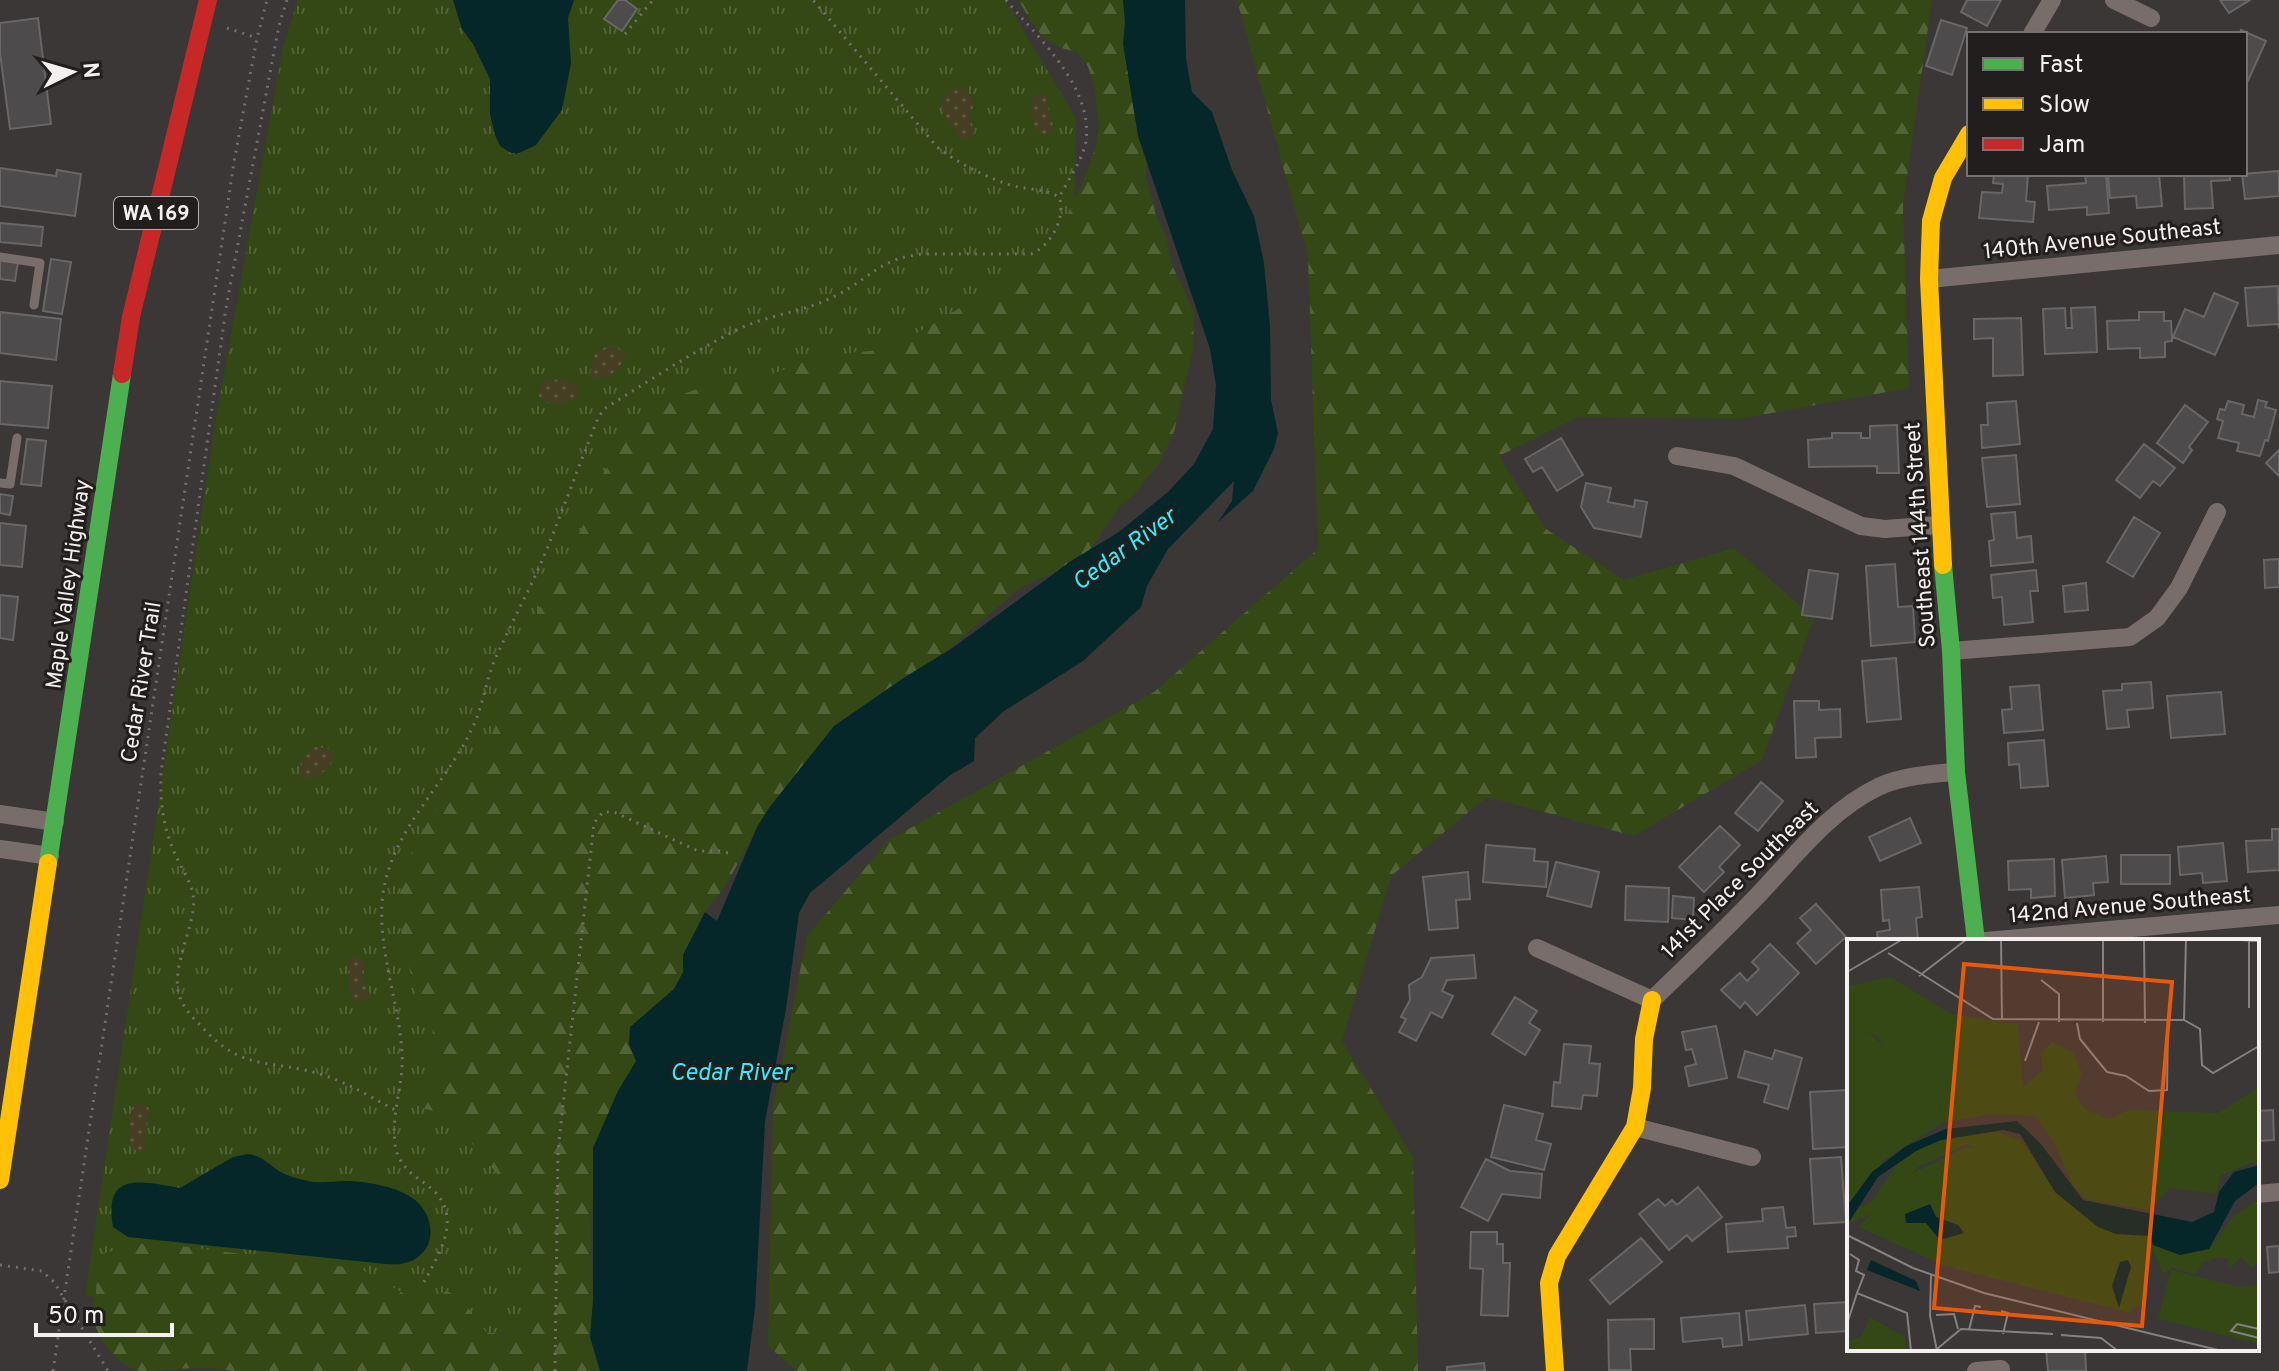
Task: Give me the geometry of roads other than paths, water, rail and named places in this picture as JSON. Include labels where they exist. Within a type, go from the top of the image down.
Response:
[{"type":"street","name":"Maple Valley Highway","points":[[0,1180],[131,317],[208,0]]},
{"type":"street","points":[[2033,32],[2052,0]]},
{"type":"street","points":[[2114,0],[2151,18]]},
{"type":"street","name":"Southeast 144th Street","points":[[1967,137],[1943,178],[1931,221],[1929,279],[1940,525],[1951,651],[1956,772],[1976,939]]},
{"type":"street","name":"140th Avenue Southeast","points":[[1929,279],[2279,245]]},
{"type":"street","points":[[1677,456],[1734,466],[1861,526],[1885,529],[1940,525]]},
{"type":"street","points":[[1951,651],[2130,637],[2157,618],[2179,588],[2217,512]]},
{"type":"street","name":"141st Place Southeast","points":[[1652,1000],[1761,892],[1810,837],[1849,804],[1880,786],[1916,776],[1956,772]]},
{"type":"street","points":[[0,814],[55,822]]},
{"type":"street","points":[[0,849],[50,856]]},
{"type":"street","name":"142nd Avenue Southeast","points":[[2008,939],[2279,915]]},
{"type":"street","points":[[1537,948],[1652,1000],[1644,1039],[1642,1088],[1635,1127],[1557,1256],[1549,1283],[1555,1371]]},
{"type":"street","points":[[1635,1127],[1752,1157]]},
{"type":"street","points":[[2259,1194],[2279,1192]]},
{"type":"street","points":[[1976,1371],[2001,1370]]},
{"type":"lane","points":[[0,257],[40,263],[34,305]]},
{"type":"lane","points":[[0,483],[10,484],[17,438]]},
{"type":"water","points":[[453,0],[574,0],[568,18],[571,63],[562,110],[536,145],[517,154],[500,146],[490,114],[490,79],[462,29]]},
{"type":"water","name":"Cedar River","points":[[1123,0],[1185,0],[1186,59],[1192,92],[1212,112],[1232,170],[1254,216],[1264,263],[1270,327],[1271,400],[1278,433],[1274,449],[1253,491],[1218,522],[1232,501],[1234,481],[1168,549],[1147,586],[1141,607],[1083,661],[1004,711],[975,738],[974,761],[949,776],[810,893],[799,913],[786,1009],[765,1122],[755,1308],[747,1371],[600,1371],[590,1337],[593,1300],[593,1148],[618,1091],[636,1061],[629,1044],[630,1027],[674,989],[683,972],[683,955],[705,912],[717,921],[757,827],[769,808],[834,726],[954,647],[1071,561],[1119,532],[1168,492],[1194,464],[1213,429],[1216,385],[1210,349],[1138,136],[1123,44]]},
{"type":"water","points":[[248,1154],[261,1158],[282,1173],[301,1179],[361,1182],[404,1193],[420,1204],[426,1213],[429,1243],[416,1258],[403,1264],[386,1264],[128,1237],[113,1227],[111,1209],[120,1188],[139,1182],[180,1188],[233,1157]]}]
